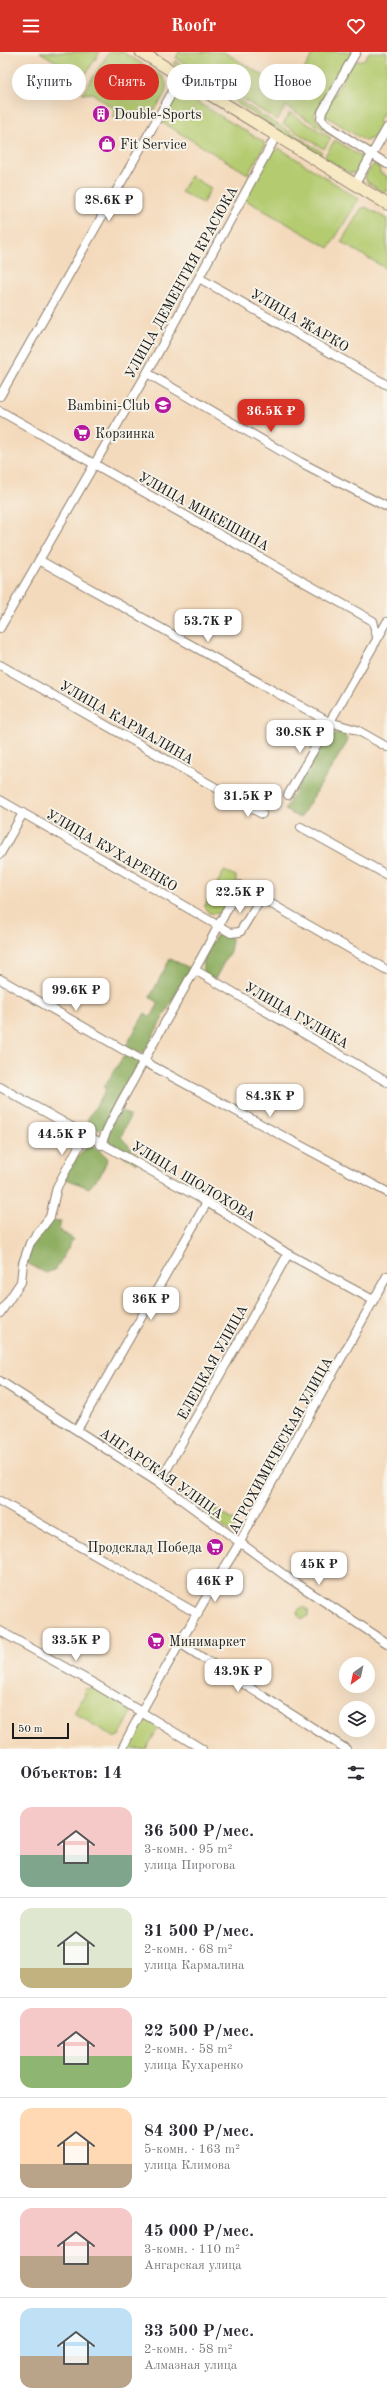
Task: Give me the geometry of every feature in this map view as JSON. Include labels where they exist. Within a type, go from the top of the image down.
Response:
[{"type":"main road","points":[[141,52],[167,68]]},
{"type":"main road","points":[[218,100],[387,204]]},
{"type":"street","points":[[356,52],[322,112],[321,119],[325,124],[387,164]]},
{"type":"street","points":[[0,396],[168,100]]},
{"type":"street","points":[[355,184],[387,128]]},
{"type":"street","name":"УЛИЦА ДЕМЕНТИЯ КРАСЮКА","points":[[0,628],[200,278],[276,136]]},
{"type":"street","name":"УЛИЦА ЖАРКО","points":[[200,278],[387,385]]},
{"type":"street","points":[[146,373],[300,462],[387,507]]},
{"type":"street","name":"УЛИЦА МИКЕШИНА","points":[[0,411],[373,621],[377,637]]},
{"type":"street","points":[[39,560],[329,722],[357,730],[387,747]]},
{"type":"street","points":[[288,795],[377,637],[387,622]]},
{"type":"street","points":[[377,637],[387,638]]},
{"type":"street","name":"УЛИЦА КАРМАЛИНА","points":[[0,665],[262,814]]},
{"type":"street","name":"УЛИЦА КУХАРЕНКО","points":[[0,800],[230,933],[240,932],[261,898],[387,970]]},
{"type":"street","points":[[0,854],[23,813]]},
{"type":"street","points":[[301,827],[387,875]]},
{"type":"street","points":[[101,1144],[143,1061],[195,970],[239,885]]},
{"type":"street","name":"УЛИЦА ГУЛИКА","points":[[195,970],[387,1082]]},
{"type":"street","points":[[0,979],[143,1061],[387,1192]]},
{"type":"street","name":"УЛИЦА ШОЛОХОВА","points":[[0,1087],[85,1136],[121,1153],[207,1202],[288,1254],[373,1300]]},
{"type":"street","points":[[0,1313],[21,1282],[23,1262],[30,1243],[50,1217],[57,1187],[85,1136]]},
{"type":"street","points":[[77,1430],[207,1202]]},
{"type":"street","name":"ЕЛЕЦКАЯ УЛИЦА","points":[[159,1483],[288,1254]]},
{"type":"street","name":"АГРОХИМИЧЕСКАЯ УЛИЦА","points":[[122,1749],[141,1711],[241,1544],[252,1518],[331,1379],[387,1276]]},
{"type":"street","name":"АНГАРСКАЯ УЛИЦА","points":[[0,1381],[159,1483],[241,1544],[387,1643]]},
{"type":"street","points":[[0,1502],[198,1614]]},
{"type":"street","points":[[0,1631],[141,1711],[202,1749]]},
{"type":"street","points":[[181,1644],[346,1749]]},
{"type":"green space","points":[[40,52],[100,52],[86,73],[86,64],[60,64]]},
{"type":"green space","points":[[109,52],[123,52],[142,64],[101,64]]},
{"type":"green space","points":[[179,52],[224,52],[244,64],[186,64],[176,58]]},
{"type":"green space","points":[[314,52],[353,52],[326,96],[326,64],[307,64]]},
{"type":"green space","points":[[369,52],[387,52],[387,107],[378,122],[383,125],[373,138],[365,141],[326,116],[324,112],[353,62],[365,59]]},
{"type":"green space","points":[[175,61],[180,64],[173,64]]},
{"type":"green space","points":[[251,68],[259,73],[259,100],[323,100],[314,115],[318,122],[334,132],[332,135],[286,106],[277,120],[244,100],[251,100]]},
{"type":"green space","points":[[159,74],[163,77],[166,90],[154,111],[118,120],[113,117],[116,110],[102,100],[159,100]]},
{"type":"green space","points":[[94,75],[94,94],[92,93],[86,94],[86,88]]},
{"type":"green space","points":[[171,100],[193,100],[264,142],[264,146],[248,174],[158,120]]},
{"type":"green space","points":[[231,100],[238,100],[322,152],[320,155]]},
{"type":"green space","points":[[290,113],[331,138],[324,149],[283,124]]},
{"type":"green space","points":[[335,140],[365,159],[355,173],[349,173],[324,157]]},
{"type":"green space","points":[[279,148],[359,199],[329,248],[244,199],[271,151]]},
{"type":"green space","points":[[374,164],[379,167],[380,173],[387,176],[387,191],[383,192],[367,182],[365,176]]},
{"type":"green space","points":[[190,176],[211,188],[203,203],[181,192]]},
{"type":"green space","points":[[365,207],[387,219],[387,269],[341,242],[361,209]]},
{"type":"green space","points":[[342,732],[348,741],[300,818],[285,810],[326,736]]},
{"type":"green space","points":[[224,871],[236,876],[236,886],[222,914],[209,913],[204,907]]},
{"type":"green space","points":[[220,932],[228,933],[232,941],[230,951],[215,979],[203,972],[203,967],[205,956]]},
{"type":"green space","points":[[170,959],[190,968],[144,1052],[140,1053],[126,1046],[145,1013],[151,1017],[159,1003],[150,997]]},
{"type":"green space","points":[[123,1057],[134,1057],[141,1062],[106,1127],[99,1130],[90,1125],[87,1120],[106,1090],[104,1087]]},
{"type":"green space","points":[[120,1110],[130,1116],[121,1137],[138,1156],[137,1164],[107,1145],[110,1129]]},
{"type":"green space","points":[[88,1146],[97,1148],[108,1158],[101,1174],[89,1188],[64,1178],[72,1163]]},
{"type":"green space","points":[[51,1220],[61,1221],[58,1229],[73,1239],[56,1269],[46,1273],[25,1262],[32,1242]]},
{"type":"green space","points":[[213,1508],[238,1523],[231,1532],[207,1517]]},
{"type":"green space","points":[[303,1607],[307,1609],[309,1613],[307,1617],[303,1619],[299,1617],[297,1613],[299,1609]]},
{"type":"green space","points":[[99,1687],[127,1704],[132,1712],[119,1737],[114,1737],[74,1713],[85,1695],[84,1689]]},
{"type":"green space","points":[[144,1716],[160,1725],[146,1749],[126,1749]]},
{"type":"place","name":"Double-Sports","points":[[101,114]]},
{"type":"place","name":"Fit Service","points":[[107,144]]},
{"type":"place","name":"Bambini-Club","points":[[163,405]]},
{"type":"place","name":"Корзинка","points":[[82,433]]},
{"type":"place","name":"Продсклад Победа","points":[[215,1547]]},
{"type":"place","name":"Минимаркет","points":[[156,1641]]}]
